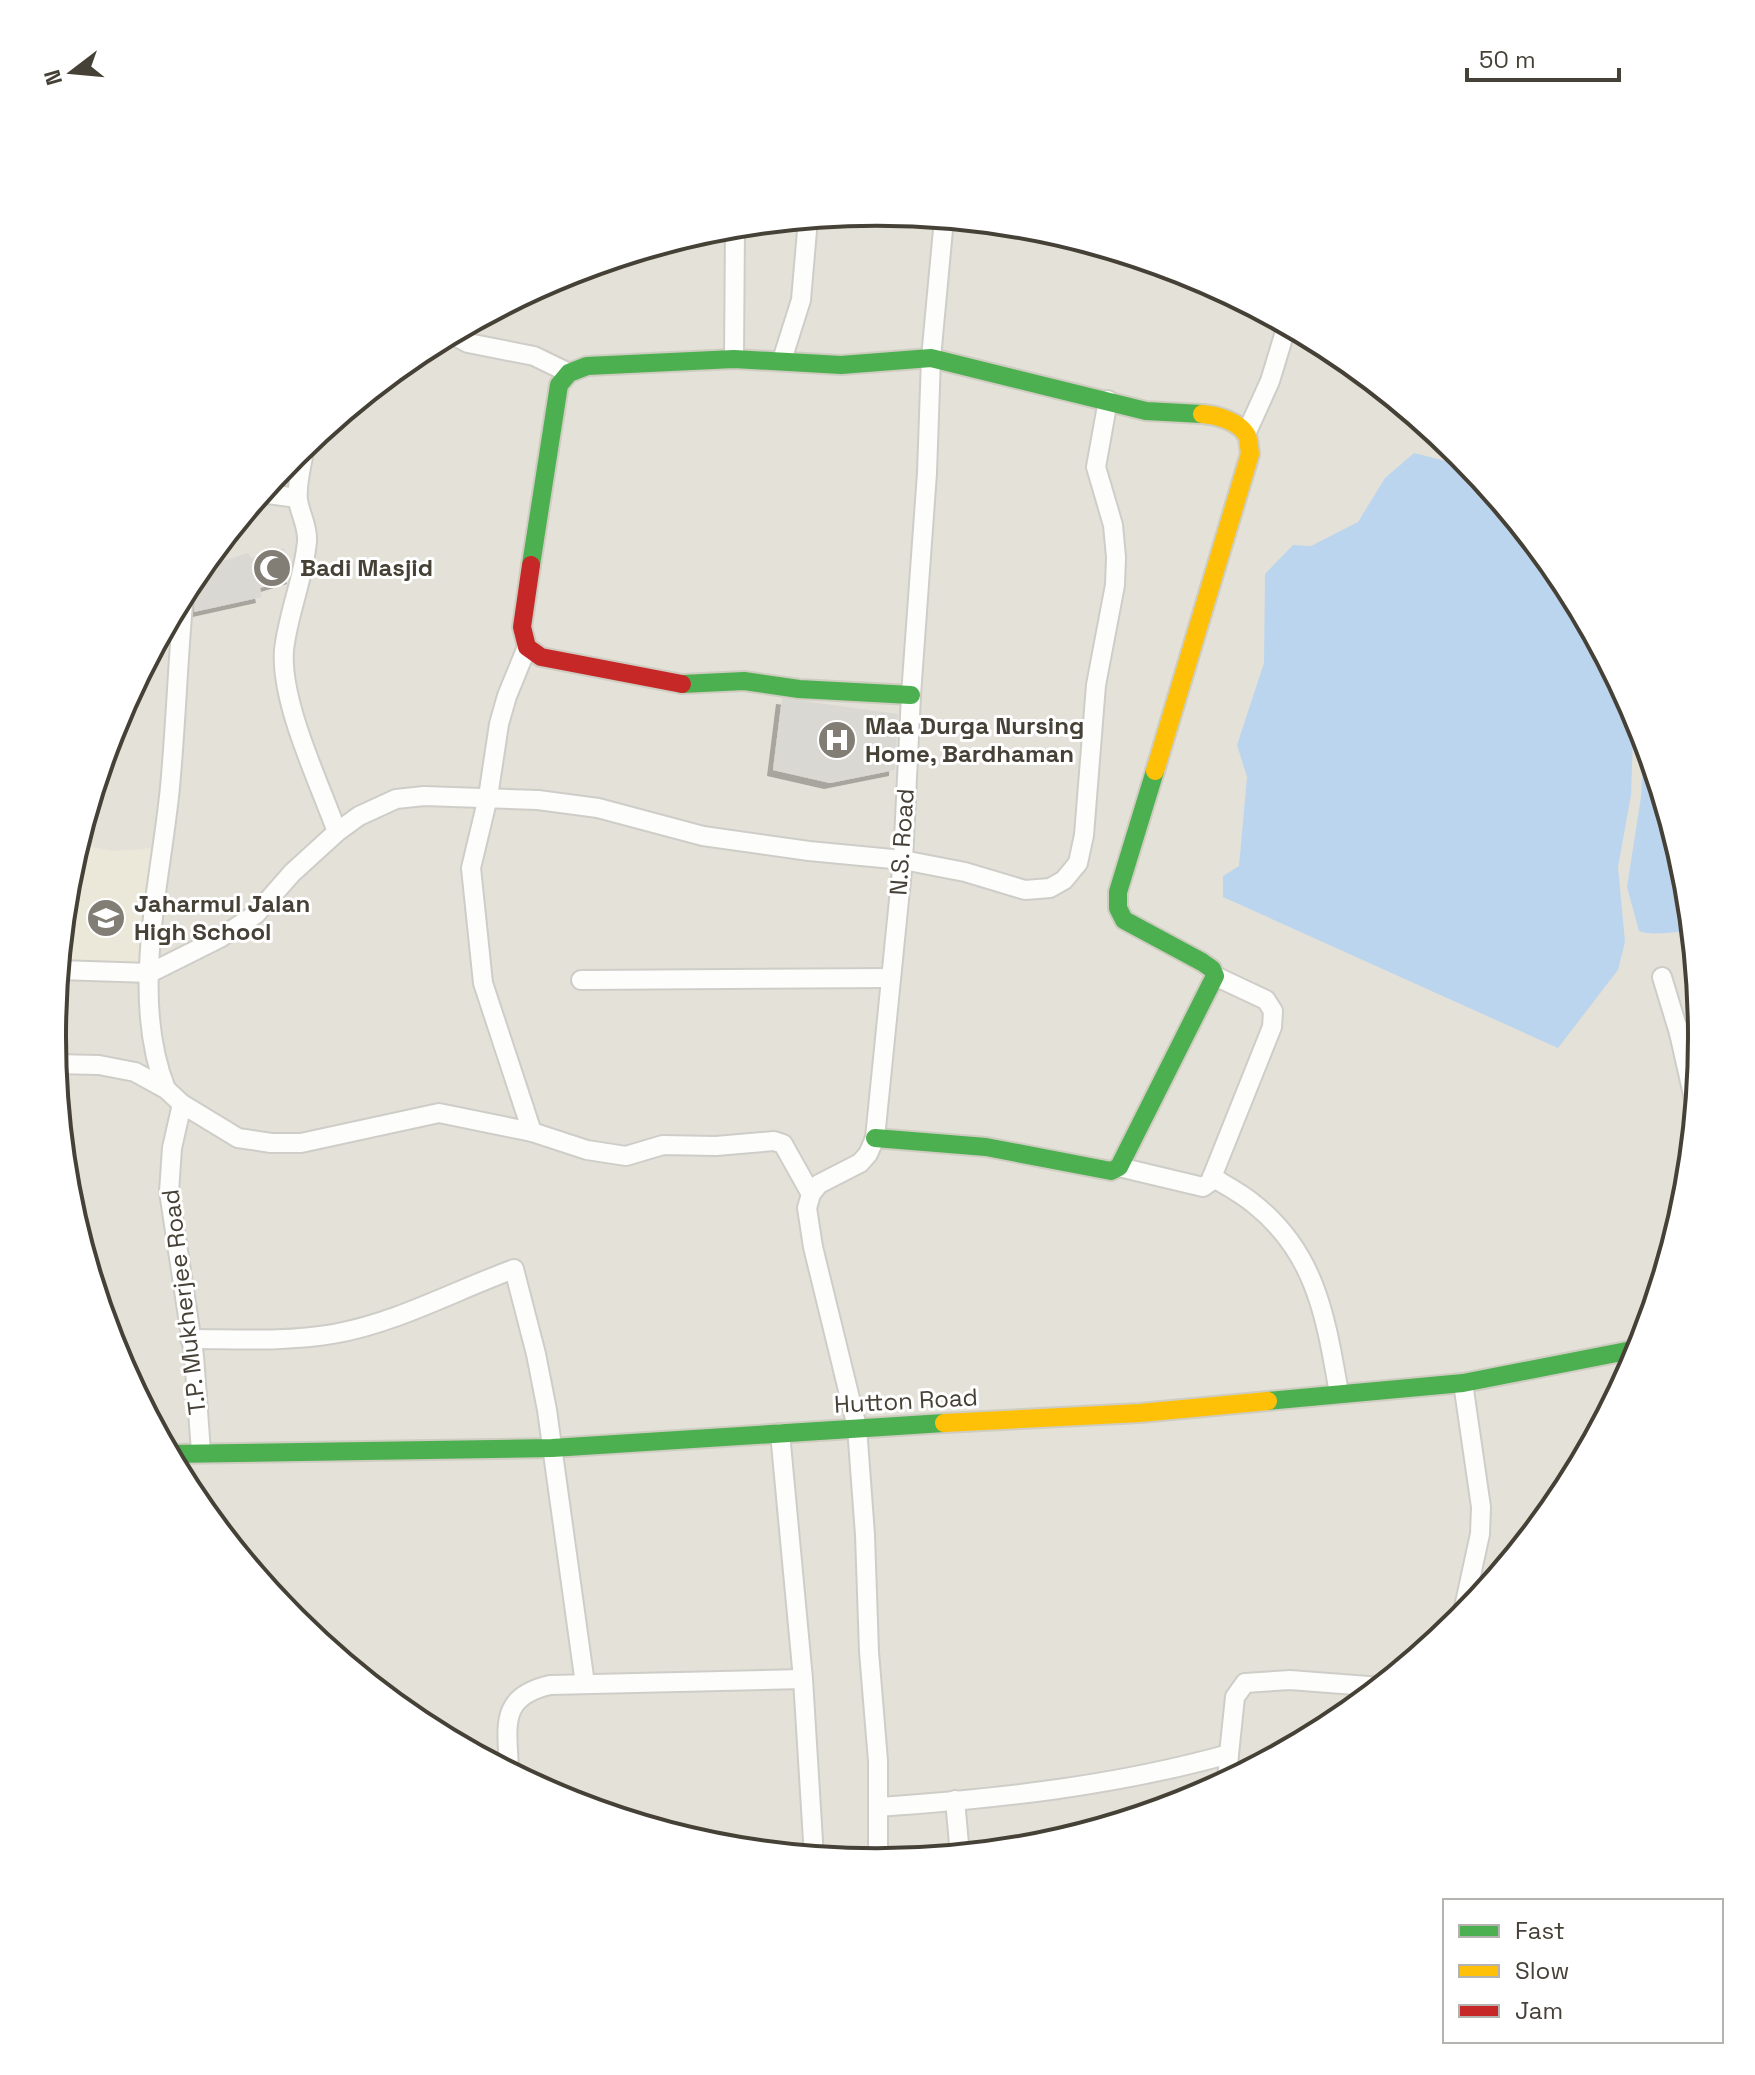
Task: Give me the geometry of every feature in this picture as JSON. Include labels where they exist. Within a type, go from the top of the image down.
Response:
[{"type":"street","name":"N.S. Road","points":[[875,1138],[903,860],[927,473],[931,358],[943,229]]},
{"type":"street","points":[[782,360],[801,300],[807,230]]},
{"type":"street","points":[[734,359],[735,239]]},
{"type":"street","points":[[1119,1167],[1203,1187],[1212,1177],[1272,1027],[1273,1011],[1266,1000],[1215,976],[1212,969],[1202,962],[1124,920],[1118,908],[1118,892],[1245,473],[1250,454],[1246,434],[1270,381],[1284,336]]},
{"type":"street","points":[[463,340],[534,356],[569,373]]},
{"type":"street","points":[[532,1132],[483,983],[471,868],[488,797],[499,724],[527,647],[522,627],[536,523],[556,396],[559,385],[569,373],[587,366],[734,359],[841,365],[931,358],[1146,411],[1212,415],[1233,423],[1246,434]]},
{"type":"street","points":[[69,970],[150,973],[220,938],[256,914],[292,873],[337,832],[359,816],[396,799],[488,797],[598,808],[703,836],[903,860],[965,872],[1025,890],[1050,888],[1064,880],[1078,863],[1084,835],[1096,685],[1115,585],[1113,525],[1096,467],[1108,400]]},
{"type":"street","points":[[302,466],[297,498],[307,542],[287,628],[284,654],[286,684],[337,832]]},
{"type":"street","points":[[274,495],[297,498]]},
{"type":"street","points":[[166,1089],[151,1041],[150,973],[156,890],[170,788],[182,621]]},
{"type":"street","points":[[527,647],[541,657],[685,684],[744,681],[799,689],[911,695]]},
{"type":"street","points":[[878,1849],[878,1761],[857,1427],[808,1221],[807,1208],[811,1194],[819,1184],[860,1163],[875,1138],[986,1147],[1111,1171],[1119,1167],[1215,976]]},
{"type":"street","points":[[1662,977],[1688,1072]]},
{"type":"street","points":[[581,980],[891,978]]},
{"type":"street","points":[[1679,1033],[1689,1031]]},
{"type":"street","points":[[67,1064],[99,1065],[135,1072],[166,1089],[182,1104],[238,1138],[271,1143],[301,1143],[439,1113],[532,1132],[587,1150],[626,1156],[663,1145],[716,1146],[774,1141],[783,1144],[811,1194]]},
{"type":"street","name":"T.P. Mukherjee Road","points":[[182,1104],[172,1148],[169,1192],[190,1339],[201,1452]]},
{"type":"street","points":[[1212,1177],[1253,1203],[1291,1241],[1324,1310],[1339,1393]]},
{"type":"street","points":[[190,1339],[295,1339],[333,1334],[373,1325],[514,1269],[536,1354],[585,1684]]},
{"type":"street","name":"Hutton Road","points":[[181,1453],[552,1448],[857,1427],[1140,1413],[1463,1383],[1626,1351]]},
{"type":"street","points":[[1463,1383],[1481,1507],[1480,1534],[1467,1595]]},
{"type":"street","points":[[780,1433],[803,1679],[813,1846]]},
{"type":"street","points":[[509,1760],[508,1720],[514,1703],[531,1689],[550,1685],[803,1679]]},
{"type":"street","points":[[1228,1769],[1235,1697],[1241,1686],[1250,1681],[1290,1680],[1365,1686]]},
{"type":"street","points":[[878,1807],[1076,1785],[1188,1765],[1229,1754]]},
{"type":"street","points":[[955,1800],[959,1844]]},
{"type":"shaded area","points":[[878,226],[931,228],[983,233],[1088,254],[1138,269],[1236,310],[1283,335],[1372,394],[1413,427],[1488,502],[1521,543],[1580,632],[1627,727],[1646,777],[1661,827],[1682,932],[1689,1038],[1687,1091],[1682,1143],[1661,1248],[1646,1298],[1605,1396],[1580,1443],[1521,1532],[1488,1573],[1413,1648],[1372,1681],[1283,1740],[1188,1787],[1138,1806],[1088,1821],[983,1842],[878,1849],[824,1847],[772,1842],[667,1821],[617,1806],[519,1765],[472,1740],[383,1681],[342,1648],[267,1573],[234,1532],[175,1443],[128,1348],[109,1298],[94,1248],[73,1143],[66,1038],[68,984],[73,932],[94,827],[109,777],[150,679],[175,632],[234,543],[267,502],[342,427],[383,394],[472,335],[567,288],[617,269],[667,254],[772,233]]},
{"type":"shaded area","name":"Jaharmul Jalan High School","points":[[90,846],[113,851],[153,848],[145,965],[70,961]]},
{"type":"water","points":[[1414,453],[1449,462],[1488,502],[1521,543],[1580,632],[1633,742],[1631,795],[1618,867],[1625,942],[1618,970],[1558,1048],[1223,897],[1223,876],[1239,866],[1247,777],[1237,745],[1264,663],[1265,574],[1293,545],[1311,546],[1358,522],[1385,478]]},
{"type":"water","points":[[1643,769],[1661,827],[1682,932],[1639,931],[1627,887]]},
{"type":"building","points":[[284,548],[293,578],[260,588],[262,597],[194,612],[194,601],[221,562],[248,553],[251,558]]},
{"type":"building","points":[[782,698],[898,714],[895,770],[830,783],[773,770]]},
{"type":"traffic: fast","points":[[531,565],[559,385],[569,373],[587,366],[734,359],[841,365],[931,358],[1146,411],[1202,414]]},
{"type":"traffic: fast","points":[[682,684],[744,681],[799,689],[911,695]]},
{"type":"traffic: fast","points":[[875,1138],[986,1147],[1111,1171],[1119,1167],[1215,976],[1212,969],[1202,962],[1124,920],[1118,908],[1118,892],[1155,771]]},
{"type":"traffic: fast","points":[[1268,1401],[1463,1383],[1626,1351]]},
{"type":"traffic: fast","points":[[182,1454],[552,1448],[944,1423]]},
{"type":"traffic: slow","points":[[1155,771],[1250,454],[1247,436],[1242,429],[1220,417],[1202,414]]},
{"type":"traffic: slow","points":[[944,1423],[1140,1413],[1268,1401]]},
{"type":"traffic: jam","points":[[531,565],[522,627],[527,647],[541,657],[682,684]]},
{"type":"place","name":"Badi Masjid","points":[[272,568]]},
{"type":"place","name":"Maa Durga Nursing Home, Bardhaman","points":[[837,740]]},
{"type":"place","name":"Jaharmul Jalan High School","points":[[106,918]]}]
